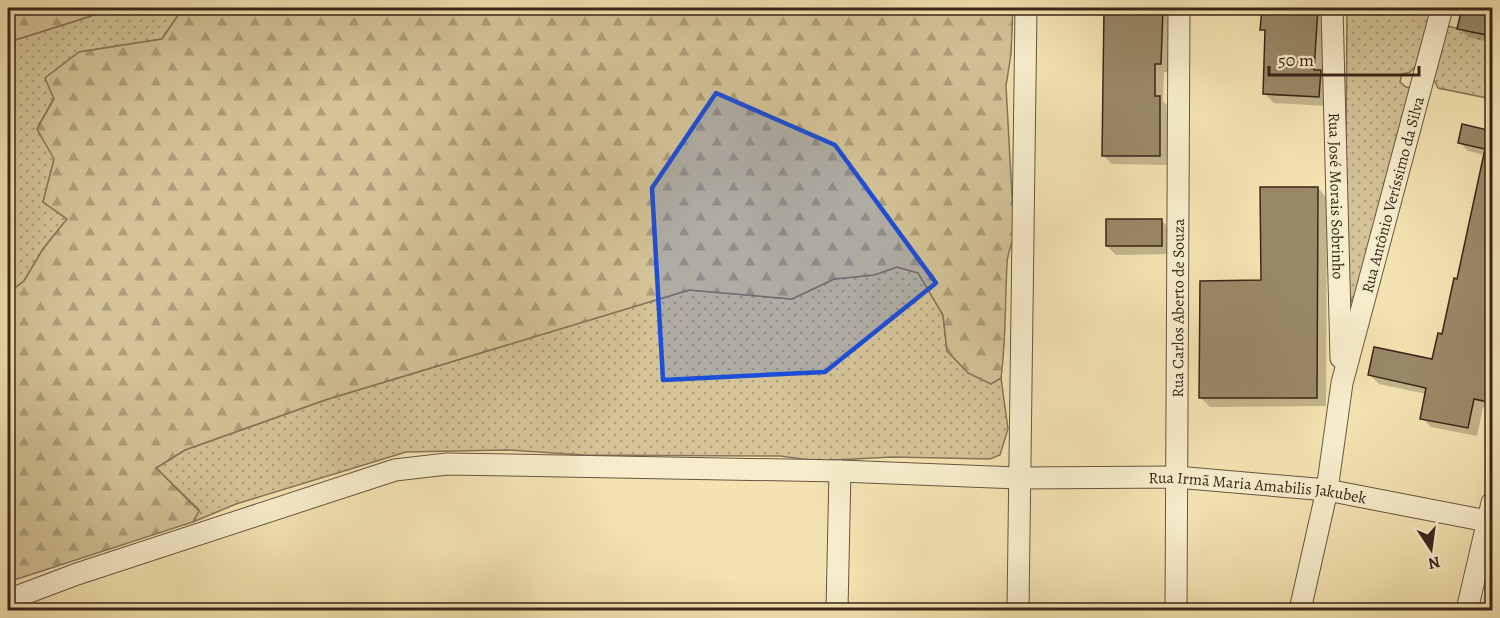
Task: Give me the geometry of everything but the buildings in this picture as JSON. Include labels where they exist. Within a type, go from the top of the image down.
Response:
[{"type":"street","points":[[1018,610],[1026,8]]},
{"type":"street","name":"Rua Carlos Aberto de Souza","points":[[1176,610],[1179,8]]},
{"type":"street","name":"Rua José Morais Sobrinho","points":[[1332,8],[1342,383]]},
{"type":"street","name":"Rua Antônio Veríssimo da Silva","points":[[1342,383],[1442,8]]},
{"type":"street","points":[[1300,610],[1327,490],[1342,383]]},
{"type":"street","name":"Rua Irmã Maria Amabilis Jakubek","points":[[8,600],[77,574],[394,471],[447,464],[840,471],[1020,478],[1176,477],[1327,490],[1491,516]]},
{"type":"street","points":[[837,610],[840,471]]},
{"type":"street","points":[[1467,610],[1491,516]]},
{"type":"highlighted area","points":[[716,93],[835,145],[936,283],[825,372],[663,380],[652,188]]},
{"type":"green space","points":[[8,8],[101,8],[91,16],[8,44]]},
{"type":"green space","points":[[101,8],[183,8],[162,39],[79,52],[37,129],[55,159],[43,202],[67,219],[43,249],[24,281],[8,293],[8,44],[91,16]]},
{"type":"green space","points":[[183,8],[1013,8],[1011,54],[1006,86],[1014,232],[1007,260],[1005,335],[1001,378],[991,384],[968,373],[947,351],[943,315],[918,273],[897,267],[874,275],[834,279],[792,299],[689,290],[325,400],[185,450],[156,468],[199,511],[193,522],[8,582],[8,293],[24,281],[43,249],[67,219],[43,202],[54,159],[37,129],[54,99],[45,78],[79,52],[162,39]]},
{"type":"green space","points":[[1347,8],[1430,8],[1431,14],[1416,66],[1410,72],[1402,74],[1400,82],[1406,87],[1414,88],[1356,312],[1345,283]]},
{"type":"green space","points":[[1447,26],[1492,36],[1492,99],[1438,88],[1433,78]]},
{"type":"green space","points":[[897,267],[919,273],[943,315],[947,351],[968,373],[991,384],[1001,378],[1008,429],[1000,455],[990,459],[892,457],[817,461],[780,456],[584,455],[507,450],[406,452],[236,504],[193,522],[199,510],[156,468],[185,450],[325,400],[689,290],[792,299],[834,279],[874,275]]}]
